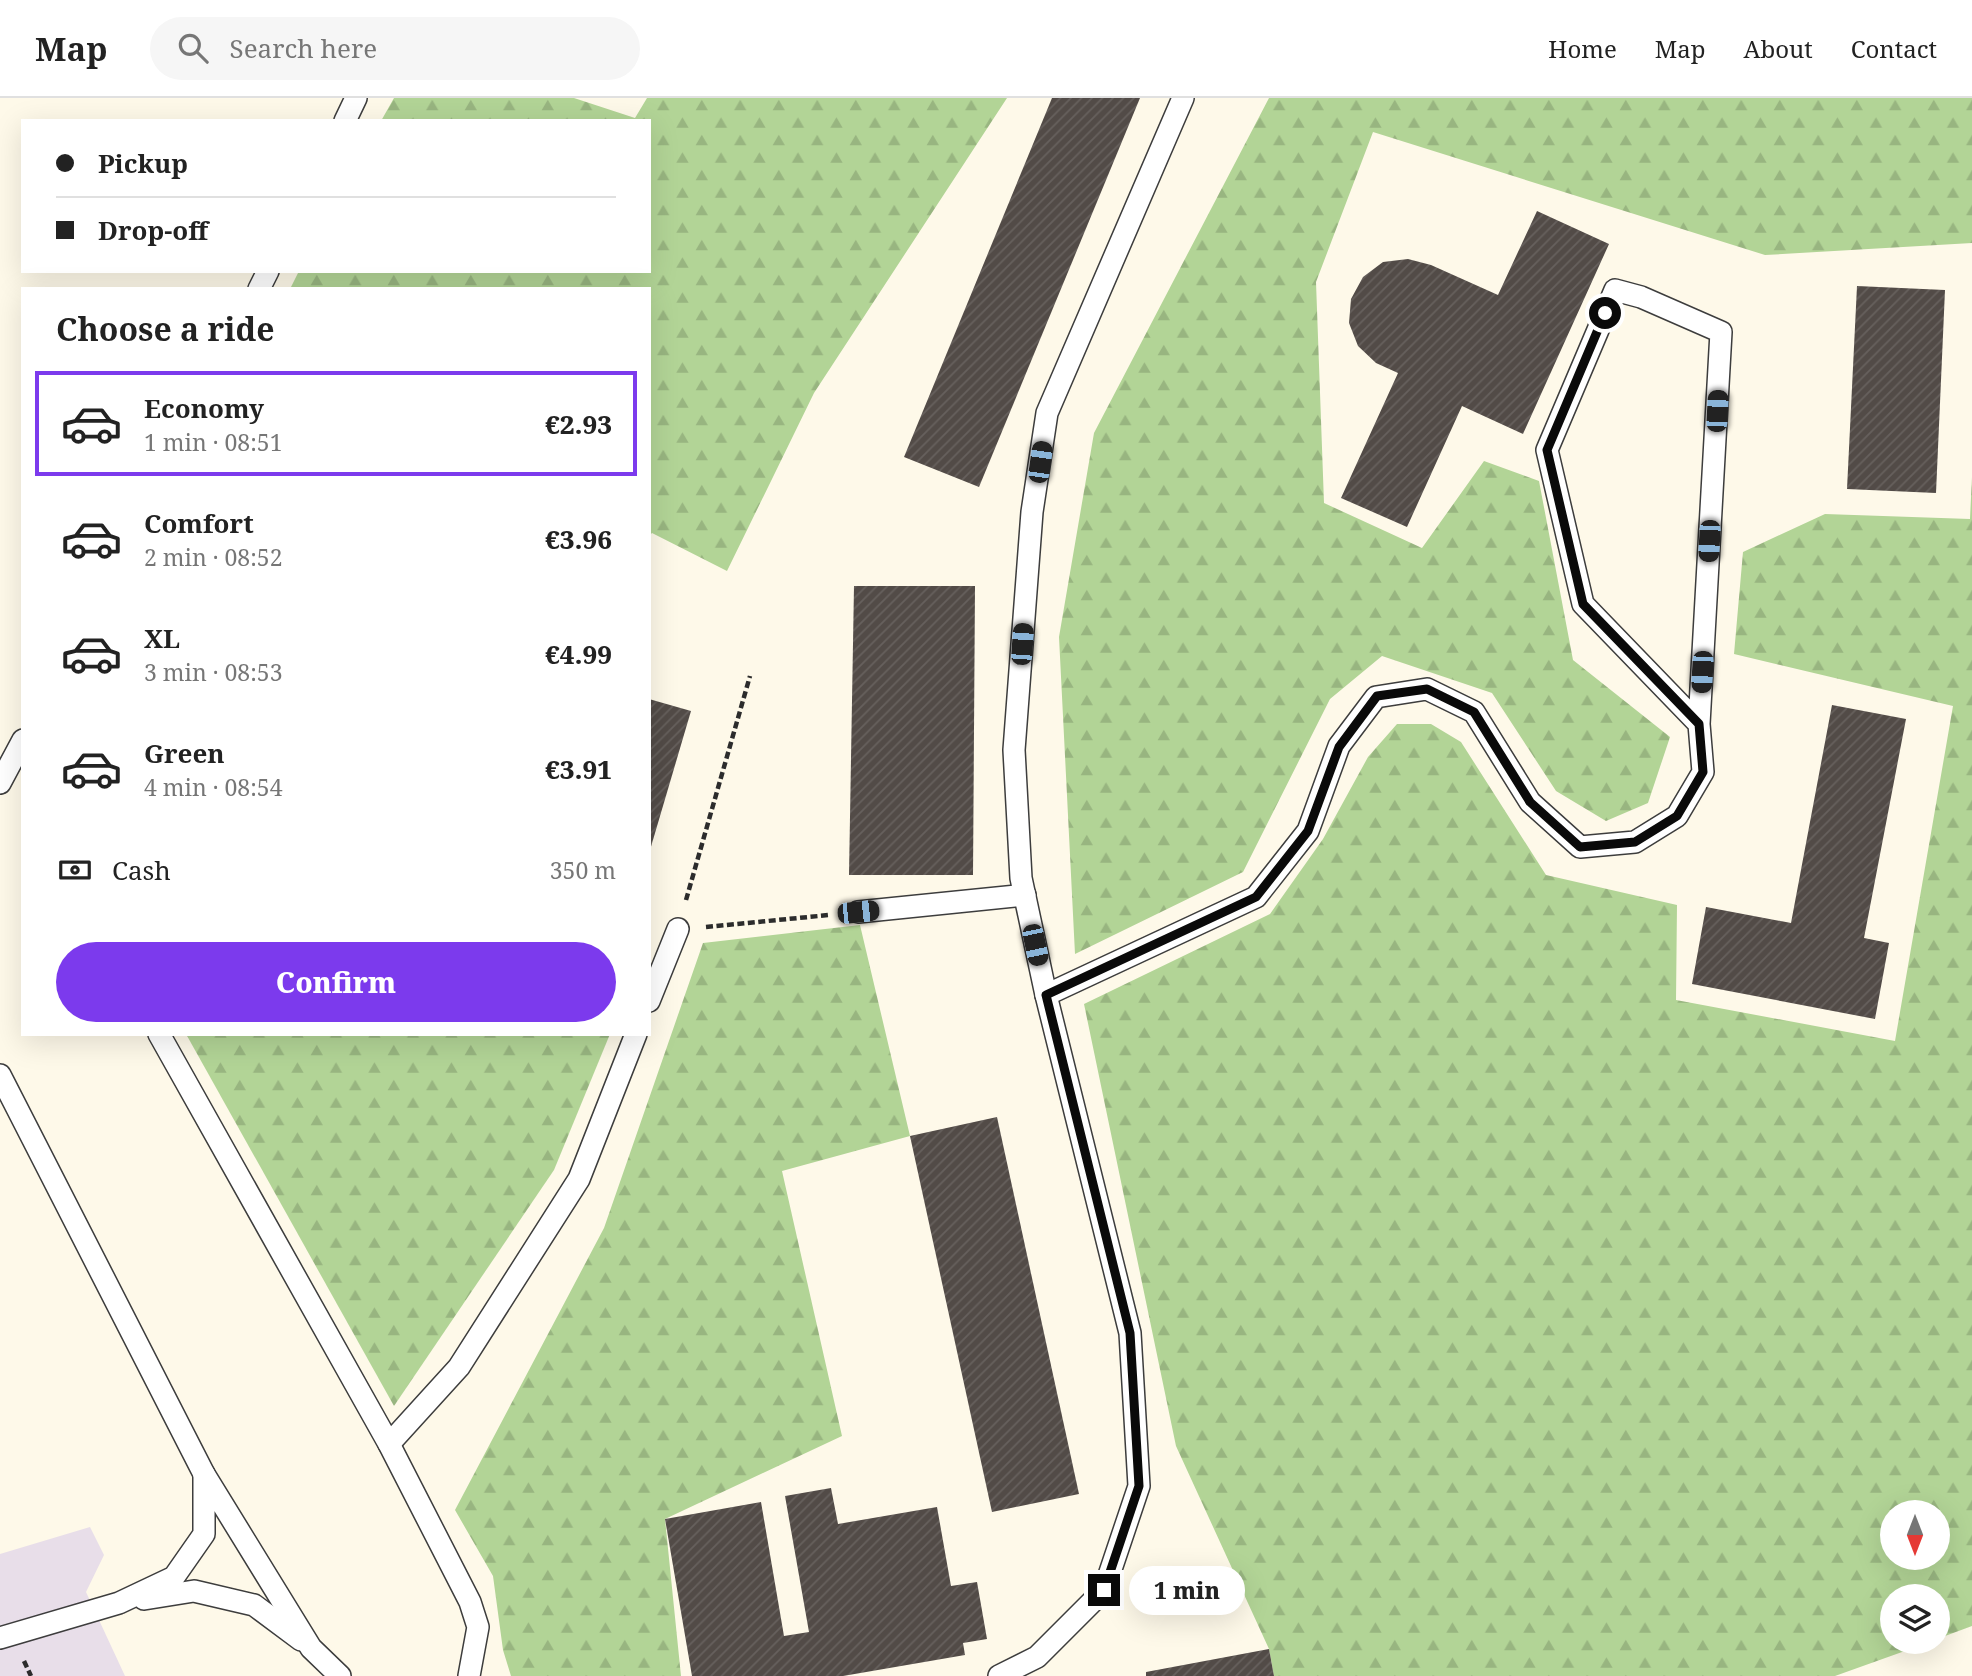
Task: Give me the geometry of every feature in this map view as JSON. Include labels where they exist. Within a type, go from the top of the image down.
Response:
[{"type":"lane","points":[[346,119],[356,98]]},
{"type":"lane","points":[[999,1676],[1037,1657],[1104,1590],[1139,1486],[1130,1333],[1046,995],[1025,895],[1014,750],[1032,512],[1047,413],[1183,98]]},
{"type":"lane","points":[[1046,995],[1256,897],[1308,831],[1339,747],[1377,696],[1427,689],[1474,712],[1530,802],[1580,847],[1635,842],[1677,816],[1703,772],[1699,724],[1721,332],[1641,297],[1615,290],[1547,450],[1583,604],[1699,724]]},
{"type":"lane","points":[[0,783],[21,744]]},
{"type":"lane","points":[[858,912],[1025,895]]},
{"type":"lane","points":[[651,996],[678,929]]},
{"type":"lane","points":[[160,1036],[389,1444],[470,1602],[478,1627],[476,1650],[469,1676]]},
{"type":"lane","points":[[389,1444],[460,1367],[579,1179],[635,1036]]},
{"type":"lane","points":[[0,1075],[204,1474],[311,1648]]},
{"type":"lane","points":[[119,1603],[174,1577],[204,1534],[204,1474]]},
{"type":"lane","points":[[0,1638],[119,1603],[194,1591],[254,1605],[311,1648],[340,1676]]},
{"type":"path","points":[[750,677],[678,929],[858,912]]},
{"type":"shaded area","points":[[90,1527],[104,1555],[86,1592],[125,1676],[0,1676],[0,1554]]},
{"type":"green space","points":[[394,98],[574,98],[635,118],[647,98],[1007,98],[814,393],[727,571],[651,534],[651,287],[291,287],[298,273],[651,273],[651,119],[382,119]]},
{"type":"green space","points":[[1269,98],[1972,98],[1972,243],[1765,255],[1373,132],[1316,282],[1324,503],[1422,548],[1484,461],[1539,481],[1573,660],[1670,737],[1648,803],[1606,821],[1556,791],[1492,693],[1382,656],[1330,699],[1243,872],[1075,954],[1059,637],[1094,433]]},
{"type":"green space","points":[[1972,477],[1972,1626],[1950,1634],[1950,1584],[1880,1584],[1880,1654],[1896,1654],[1835,1676],[1274,1676],[1269,1649],[1176,1446],[1084,1004],[1270,914],[1323,839],[1368,757],[1397,724],[1431,724],[1461,742],[1546,875],[1677,905],[1676,1000],[1895,1041],[1953,706],[1734,654],[1743,552],[1825,514],[1970,519]]},
{"type":"green space","points":[[860,925],[910,1136],[782,1171],[842,1436],[665,1519],[681,1676],[511,1676],[503,1650],[493,1576],[455,1510],[604,1228],[703,943]]},
{"type":"green space","points":[[187,1036],[609,1036],[554,1170],[394,1406]]},
{"type":"building","points":[[1052,98],[1140,98],[979,487],[904,457]]},
{"type":"building","points":[[1537,211],[1609,244],[1523,434],[1462,406],[1407,527],[1341,498],[1398,373],[1376,363],[1358,346],[1349,323],[1351,299],[1363,277],[1383,262],[1408,259],[1431,265],[1498,295]]},
{"type":"building","points":[[1857,286],[1945,290],[1936,493],[1847,489]]},
{"type":"building","points":[[854,586],[975,586],[973,875],[849,875]]},
{"type":"building","points":[[651,700],[691,711],[651,847]]},
{"type":"building","points":[[1832,705],[1906,719],[1864,938],[1889,943],[1875,1019],[1692,984],[1706,907],[1791,923]]},
{"type":"building","points":[[997,1117],[1079,1494],[992,1512],[910,1136]]},
{"type":"building","points":[[831,1488],[838,1524],[937,1507],[951,1586],[977,1582],[987,1639],[963,1643],[965,1655],[843,1676],[692,1676],[665,1519],[761,1502],[784,1636],[809,1632],[785,1496]]},
{"type":"building","points":[[1269,1649],[1274,1676],[1146,1676],[1146,1672]]},
{"type":"route","points":[[1104,1590],[1139,1486],[1130,1333],[1046,995],[1256,897],[1308,831],[1339,747],[1377,696],[1427,689],[1474,712],[1530,802],[1580,847],[1635,842],[1677,816],[1703,772],[1699,724],[1583,604],[1547,450],[1605,313]]}]
